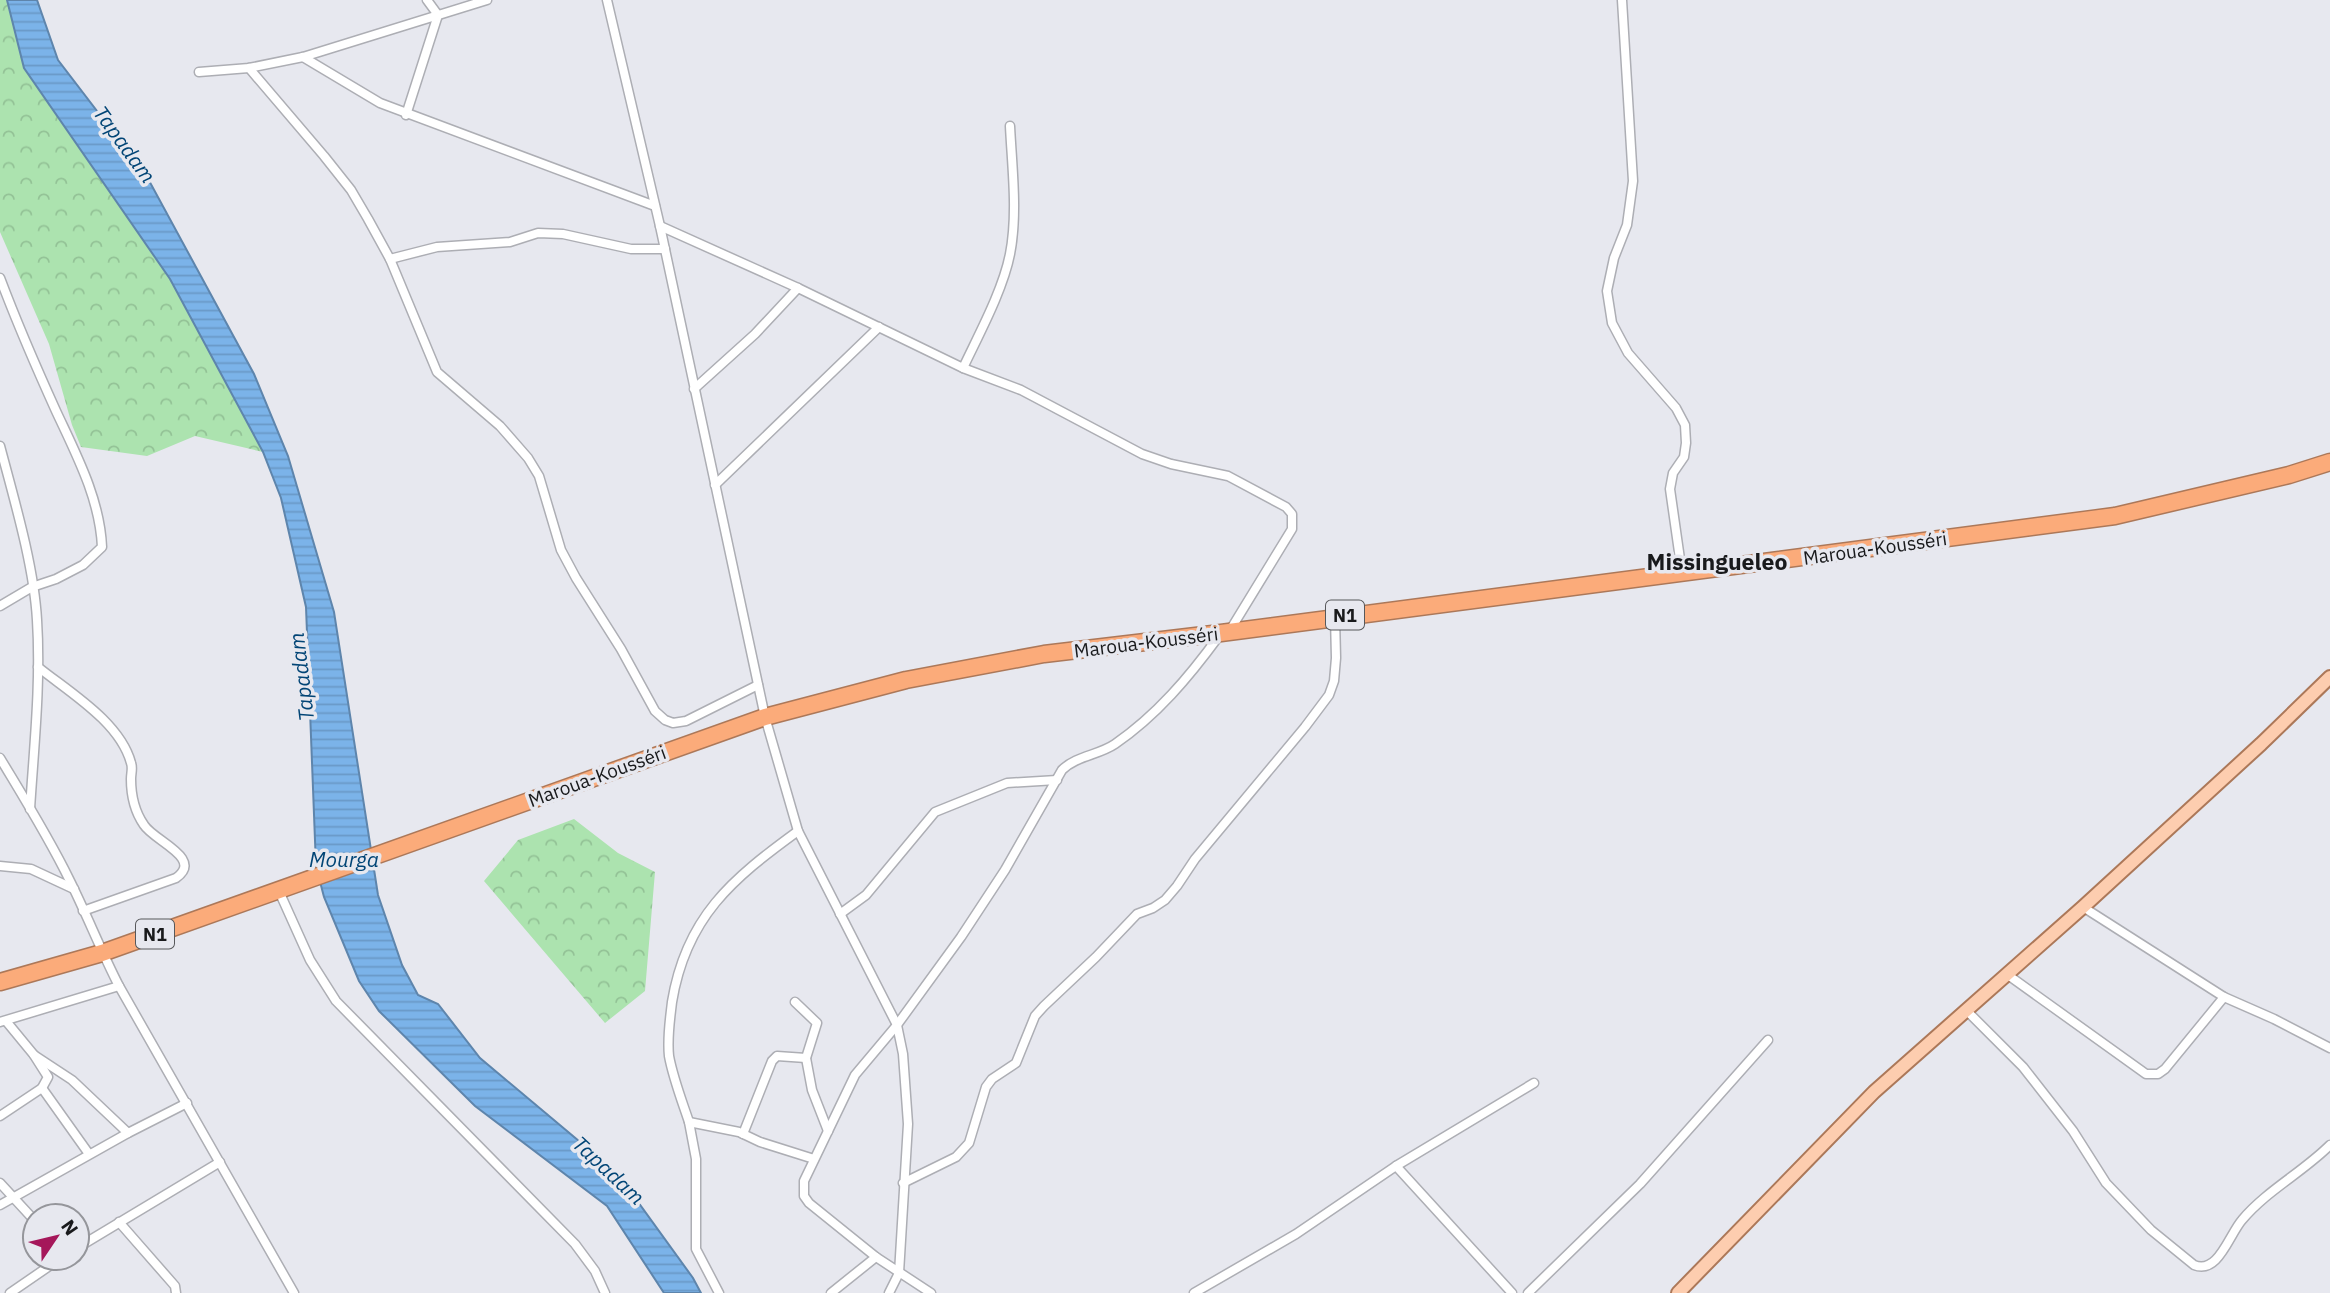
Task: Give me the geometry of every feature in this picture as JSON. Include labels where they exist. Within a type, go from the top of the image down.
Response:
[{"type":"highway","name":"Maroua-Kousséri","points":[[0,982],[102,953],[765,717],[906,680],[1044,654],[1225,633],[2115,516],[2289,475],[2330,462]]},
{"type":"main road","points":[[1678,1293],[1874,1092],[2083,907],[2330,677]]},
{"type":"street","points":[[427,0],[438,15]]},
{"type":"street","points":[[199,72],[249,68],[303,57],[487,0]]},
{"type":"street","points":[[607,0],[660,226],[765,717],[798,831],[897,1025],[903,1054],[908,1124],[900,1273],[889,1293]]},
{"type":"street","points":[[1622,0],[1633,181],[1627,225],[1614,258],[1607,291],[1612,323],[1628,353],[1676,408],[1685,425],[1684,457],[1673,473],[1670,489],[1682,573]]},
{"type":"street","points":[[406,115],[438,15]]},
{"type":"street","points":[[303,57],[380,103],[406,115],[520,154],[655,206]]},
{"type":"street","points":[[249,68],[351,190],[390,259],[437,372],[500,426],[540,476],[561,550],[655,711],[673,723],[686,721],[758,685]]},
{"type":"street","points":[[963,368],[994,300],[1010,255],[1013,223],[1010,126]]},
{"type":"street","points":[[660,226],[798,288],[963,368],[1021,390],[1142,454],[1171,464],[1228,476],[1286,507],[1292,514],[1292,529],[1225,633],[1189,676],[1150,717],[1112,747],[1066,766],[987,898],[897,1025],[855,1075],[814,1159],[804,1181],[804,1196],[808,1203],[876,1257],[931,1293]]},
{"type":"street","points":[[390,259],[437,247],[510,242],[538,233],[564,234],[631,249],[665,249]]},
{"type":"street","points":[[0,278],[76,456],[101,523],[102,547],[94,557],[56,579],[32,587],[0,606]]},
{"type":"street","points":[[694,389],[755,334],[798,288]]},
{"type":"street","points":[[715,485],[879,327]]},
{"type":"street","points":[[0,446],[37,620],[38,667],[30,809]]},
{"type":"street","points":[[903,1183],[938,1167],[963,1150],[969,1143],[986,1087],[992,1079],[1016,1063],[1035,1016],[1136,915],[1165,900],[1195,859],[1306,727],[1329,695],[1334,681],[1335,617]]},
{"type":"street","points":[[38,667],[107,723],[124,746],[132,765],[132,798],[142,823],[152,835],[182,856],[185,863],[182,874],[176,878],[83,911]]},
{"type":"street","points":[[0,758],[74,889],[119,986],[294,1293]]},
{"type":"street","points":[[840,914],[866,895],[935,812],[1007,783],[1057,780]]},
{"type":"street","points":[[719,1293],[696,1249],[696,1158],[690,1122],[669,1056],[668,1033],[677,974],[696,930],[723,893],[749,867],[798,831]]},
{"type":"street","points":[[0,866],[31,869],[74,889]]},
{"type":"street","points":[[278,889],[310,960],[336,1001],[575,1244],[595,1271],[605,1293]]},
{"type":"street","points":[[2083,907],[2224,997],[2330,1048]]},
{"type":"street","points":[[2008,975],[2146,1074],[2152,1075],[2165,1069],[2224,997]]},
{"type":"street","points":[[0,1116],[42,1087],[48,1077],[34,1055],[3,1021],[119,986]]},
{"type":"street","points":[[795,1002],[817,1023],[806,1058],[812,1090],[828,1131]]},
{"type":"street","points":[[1967,1011],[2023,1068],[2073,1131],[2106,1183],[2151,1230],[2201,1268],[2210,1265],[2220,1254],[2242,1220],[2330,1145]]},
{"type":"street","points":[[1528,1293],[1640,1184],[1768,1040]]},
{"type":"street","points":[[34,1055],[72,1080],[128,1133]]},
{"type":"street","points":[[743,1134],[772,1061],[777,1056],[806,1058]]},
{"type":"street","points":[[1194,1293],[1296,1234],[1396,1166],[1534,1083]]},
{"type":"street","points":[[42,1087],[89,1154]]},
{"type":"street","points":[[0,1205],[89,1154],[187,1103]]},
{"type":"street","points":[[690,1122],[743,1134],[814,1159]]},
{"type":"street","points":[[91,1240],[220,1162]]},
{"type":"street","points":[[1396,1166],[1512,1293]]},
{"type":"street","points":[[0,1183],[21,1206]]},
{"type":"street","points":[[120,1222],[175,1286],[176,1293]]},
{"type":"street","points":[[831,1293],[876,1257]]},
{"type":"street","points":[[10,1293],[41,1272]]},
{"type":"green space","points":[[0,0],[7,0],[24,68],[170,279],[263,452],[195,436],[147,456],[81,447],[49,344],[0,232]]},
{"type":"green space","points":[[574,819],[618,853],[655,872],[645,991],[605,1023],[484,881],[518,840]]},
{"type":"water","name":"Mourga","points":[[7,0],[37,0],[58,60],[146,175],[254,374],[288,456],[334,612],[378,895],[402,965],[418,995],[438,1004],[480,1058],[617,1173],[701,1293],[664,1293],[607,1206],[475,1106],[379,1011],[359,981],[324,897],[316,866],[306,607],[281,498],[263,452],[170,279],[24,68]]},
{"type":"district","name":"Missingueleo","points":[[1717,561]]},
{"type":"water label","name":"Tapadam","points":[[125,144]]},
{"type":"water label","name":"Tapadam","points":[[301,677]]},
{"type":"water label","name":"Tapadam","points":[[609,1170]]}]
